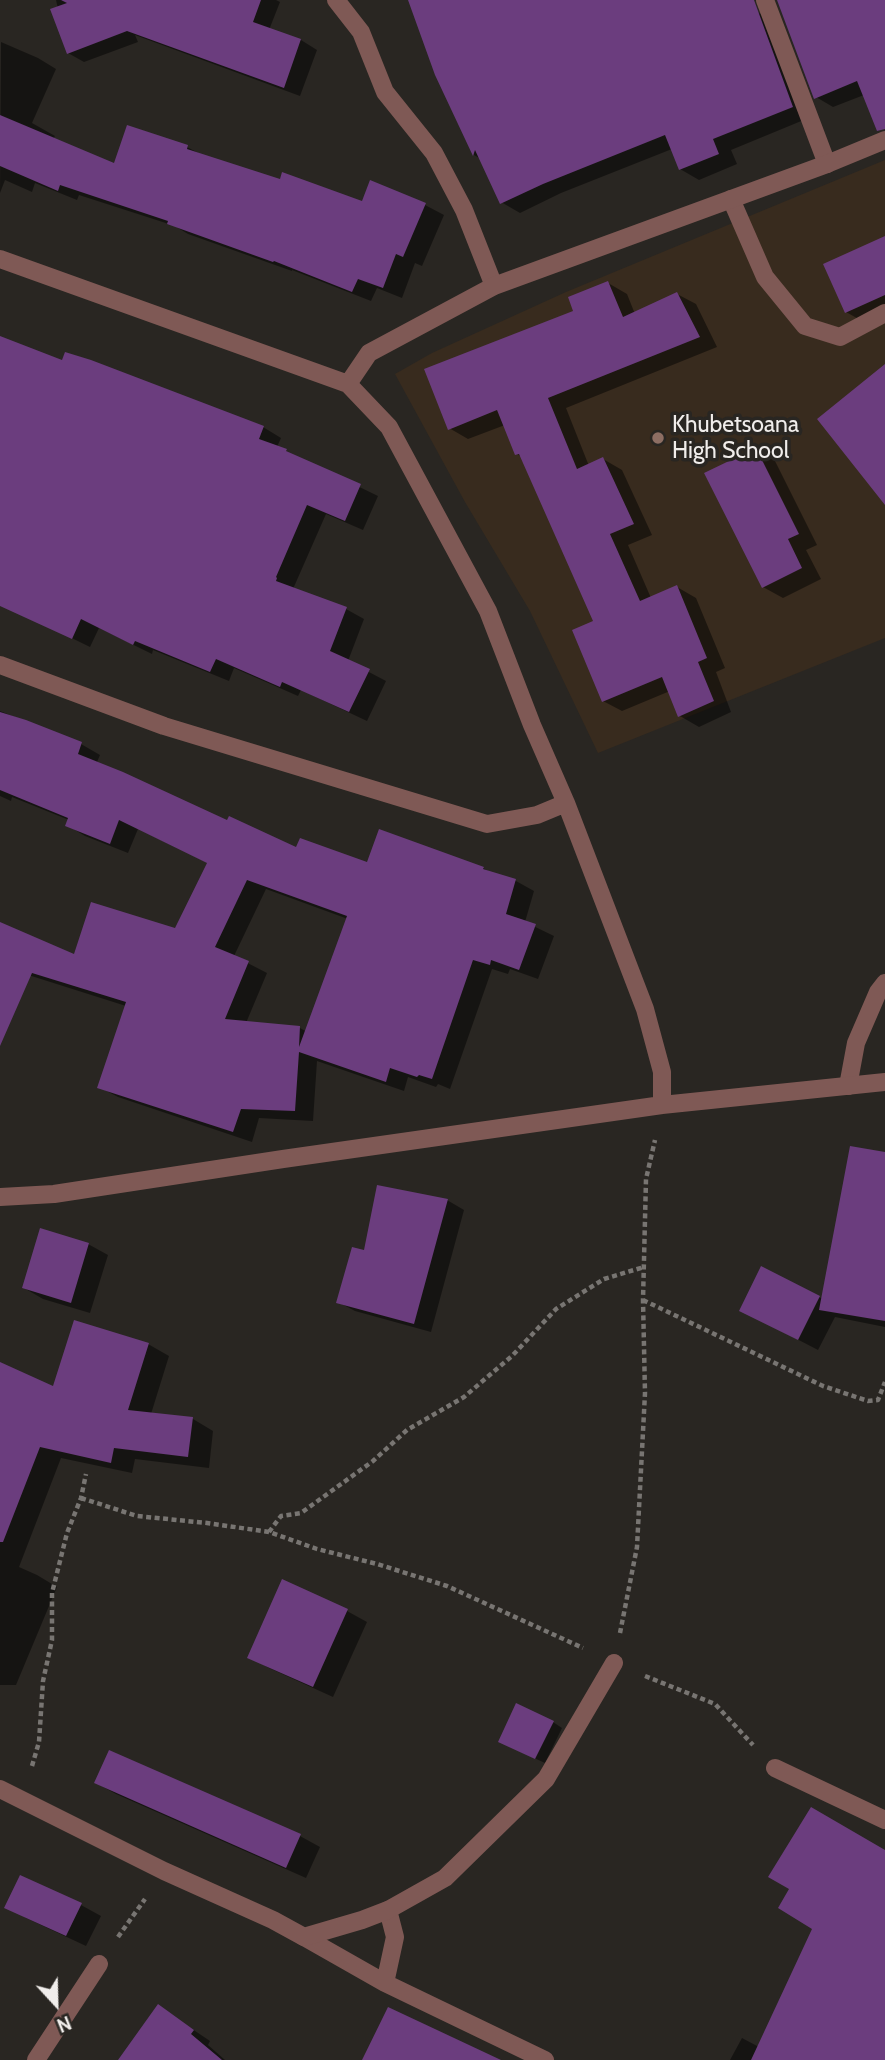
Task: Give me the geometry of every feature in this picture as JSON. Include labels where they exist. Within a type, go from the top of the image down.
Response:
[{"type":"street","points":[[335,0],[361,32],[385,92],[434,153],[464,211],[494,286]]},
{"type":"street","points":[[765,0],[827,164]]},
{"type":"street","points":[[348,384],[369,353],[494,286],[827,164],[885,140]]},
{"type":"street","points":[[731,199],[765,277],[805,326],[839,337],[885,313]]},
{"type":"street","points":[[0,259],[348,384],[389,427],[488,611],[532,725],[566,803],[645,1009],[662,1072],[662,1105]]},
{"type":"street","points":[[0,665],[164,726],[487,824],[537,815],[566,803]]},
{"type":"street","points":[[848,1086],[856,1043],[878,992],[885,983]]},
{"type":"street","points":[[0,1197],[54,1194],[662,1105],[885,1083]]},
{"type":"street","points":[[304,1937],[387,1910],[446,1878],[546,1779],[614,1663]]},
{"type":"street","points":[[775,1768],[885,1821]]},
{"type":"street","points":[[0,1789],[304,1937],[385,1983],[545,2060]]},
{"type":"street","points":[[385,1983],[395,1937],[387,1910]]},
{"type":"street","points":[[36,2060],[99,1964]]},
{"type":"path","points":[[614,1663],[637,1547],[645,1393],[643,1300],[646,1179],[662,1105]]},
{"type":"path","points":[[269,1532],[281,1516],[301,1513],[373,1461],[407,1430],[464,1397],[512,1356],[556,1309],[604,1279],[644,1267]]},
{"type":"path","points":[[643,1300],[822,1386],[868,1401],[878,1400],[885,1382]]},
{"type":"path","points":[[20,1800],[40,1742],[43,1681],[52,1640],[52,1593],[86,1474]]},
{"type":"path","points":[[81,1498],[137,1516],[269,1532],[317,1549],[377,1563],[447,1586],[614,1663],[715,1704],[775,1768]]},
{"type":"path","points":[[99,1964],[164,1871]]},
{"type":"shaded area","name":"Khubetsoana High School","points":[[885,160],[885,638],[598,753],[530,611],[465,502],[395,374],[432,353],[566,292]]},
{"type":"building","points":[[61,0],[261,0],[253,22],[301,39],[284,88],[127,31],[67,54],[50,9],[67,3]]},
{"type":"building","points":[[408,0],[754,0],[793,107],[713,139],[719,154],[679,170],[665,135],[500,204],[475,150],[473,156],[435,75]]},
{"type":"building","points":[[777,0],[885,0],[885,129],[877,131],[857,81],[814,99]]},
{"type":"building","points":[[0,115],[114,163],[127,125],[188,145],[187,149],[280,179],[282,172],[362,201],[370,180],[426,203],[403,257],[396,254],[383,288],[358,279],[352,292],[274,261],[167,224],[168,221],[60,185],[58,191],[0,166]]},
{"type":"building","points":[[885,236],[885,295],[845,313],[823,264]]},
{"type":"building","points":[[608,281],[623,317],[677,292],[700,337],[548,398],[577,469],[603,457],[634,524],[610,534],[640,601],[677,585],[707,658],[698,662],[714,701],[678,717],[662,677],[602,702],[572,630],[593,621],[519,454],[515,455],[497,410],[448,430],[424,369],[573,311],[568,297]]},
{"type":"building","points":[[0,336],[62,360],[65,352],[91,360],[264,426],[259,439],[287,449],[286,451],[361,484],[345,521],[307,505],[276,577],[276,581],[347,607],[330,651],[370,669],[349,712],[282,682],[280,687],[216,659],[210,672],[135,641],[133,645],[81,619],[72,639],[0,606]]},
{"type":"building","points":[[885,364],[885,505],[817,419]]},
{"type":"building","points":[[756,448],[799,534],[788,539],[802,568],[762,588],[704,473]]},
{"type":"building","points":[[0,712],[82,742],[78,754],[227,820],[229,816],[296,847],[300,838],[367,862],[379,829],[516,879],[506,914],[536,924],[519,970],[491,960],[490,965],[473,960],[432,1079],[390,1068],[386,1082],[299,1052],[295,1111],[241,1109],[233,1132],[97,1088],[126,1002],[32,973],[0,1046],[0,922],[74,954],[91,902],[175,928],[207,863],[119,820],[110,844],[65,826],[68,818],[0,790]],"holes":[[[247,880],[347,916],[299,1047],[300,1026],[225,1019],[249,961],[215,947]]]},
{"type":"building","points":[[850,1146],[885,1152],[885,1321],[819,1310]]},
{"type":"building","points":[[377,1185],[448,1199],[414,1324],[336,1303],[352,1247],[364,1250]]},
{"type":"building","points":[[40,1228],[89,1243],[71,1303],[22,1288]]},
{"type":"building","points":[[761,1266],[820,1296],[798,1340],[739,1311]]},
{"type":"building","points":[[74,1320],[149,1343],[128,1410],[193,1417],[188,1457],[114,1448],[111,1463],[40,1447],[3,1542],[0,1542],[0,1362],[53,1386]]},
{"type":"building","points":[[282,1579],[348,1609],[313,1687],[247,1658]]},
{"type":"building","points":[[516,1703],[554,1721],[535,1759],[498,1742]]},
{"type":"building","points":[[109,1750],[301,1834],[286,1868],[94,1783]]},
{"type":"building","points":[[811,1807],[885,1850],[885,2060],[751,2060],[812,1929],[778,1908],[789,1889],[768,1877]]},
{"type":"building","points":[[20,1875],[82,1903],[66,1936],[4,1908]]},
{"type":"building","points":[[158,2004],[194,2030],[191,2034],[222,2060],[118,2060]]},
{"type":"building","points":[[388,2007],[501,2060],[362,2060]]},
{"type":"place","name":"Khubetsoana High School","points":[[658,438]]}]
